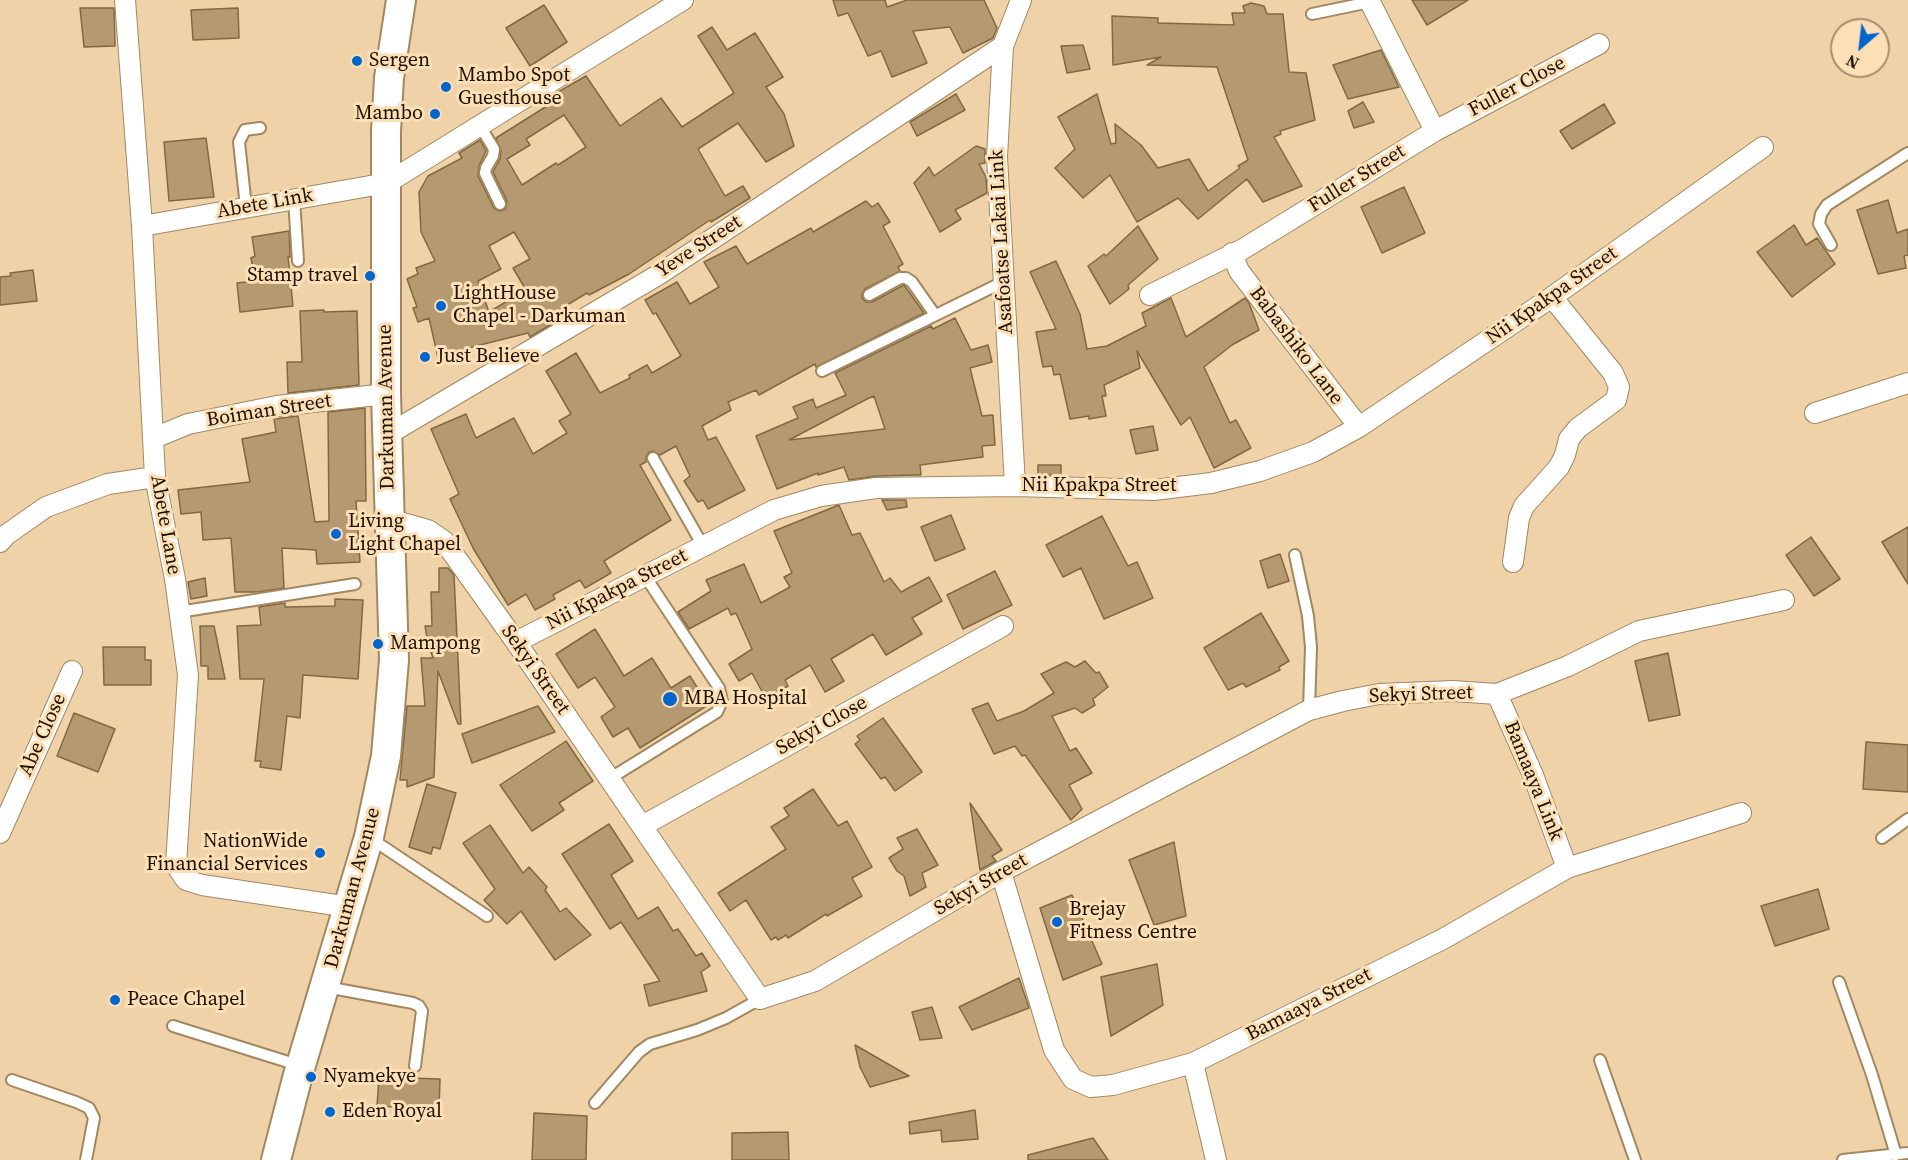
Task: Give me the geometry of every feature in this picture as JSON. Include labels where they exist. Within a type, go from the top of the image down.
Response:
[{"type":"street","name":"Abete Lane","points":[[125,0],[142,226],[155,477],[188,675],[176,865],[186,880],[202,885],[350,907]]},
{"type":"street","name":"Darkuman Avenue","points":[[276,1160],[301,1066],[350,907],[369,837],[386,756],[394,660],[386,394],[386,131],[389,78],[401,0]]},
{"type":"street","points":[[387,183],[683,0]]},
{"type":"street","name":"Asafoatse Lakai Link","points":[[1015,486],[997,157],[1003,46],[1021,0]]},
{"type":"street","points":[[1369,1],[1435,131]]},
{"type":"street","name":"Fuller Close","points":[[1435,131],[1599,44]]},
{"type":"street","name":"Yeve Street","points":[[387,435],[658,275],[1003,46]]},
{"type":"street","name":"Fuller Street","points":[[1150,295],[1234,258],[1243,249],[1435,131]]},
{"type":"street","name":"Nii Kpakpa Street","points":[[516,642],[774,510],[821,496],[876,488],[1015,486],[1154,490],[1211,483],[1260,471],[1313,452],[1359,427],[1552,297],[1763,147]]},
{"type":"street","name":"Abete Link","points":[[142,226],[387,183]]},
{"type":"street","name":"Babashiko Lane","points":[[1234,258],[1359,427]]},
{"type":"street","points":[[1513,562],[1519,518],[1524,506],[1559,467],[1569,439],[1578,428],[1616,400],[1619,387],[1613,373],[1552,297]]},
{"type":"street","points":[[1815,413],[1908,383]]},
{"type":"street","name":"Boiman Street","points":[[154,438],[188,424],[277,406],[386,394]]},
{"type":"street","points":[[0,542],[46,507],[108,484],[155,477]]},
{"type":"street","name":"Sekyi Street","points":[[389,519],[428,530],[444,541],[516,642],[760,999],[815,981],[1001,872],[1309,710],[1379,694],[1453,691],[1497,694],[1568,666],[1639,631],[1784,600]]},
{"type":"street","name":"Sekyi Close","points":[[642,826],[1003,626]]},
{"type":"street","name":"Abe Close","points":[[0,833],[72,671]]},
{"type":"street","name":"Bamaaya Link","points":[[1497,694],[1533,776],[1567,868]]},
{"type":"street","name":"Bamaaya Street","points":[[1001,872],[1054,1050],[1073,1079],[1091,1087],[1113,1085],[1193,1064],[1443,939],[1567,868],[1741,813]]},
{"type":"street","points":[[1193,1064],[1216,1160]]},
{"type":"lane","points":[[1312,14],[1369,1]]},
{"type":"lane","points":[[480,126],[494,149],[494,156],[485,173],[500,204]]},
{"type":"lane","points":[[246,207],[238,142],[245,130],[260,128]]},
{"type":"lane","points":[[1831,245],[1819,224],[1821,214],[1827,205],[1908,153]]},
{"type":"lane","points":[[294,199],[298,261]]},
{"type":"lane","points":[[869,295],[900,278],[906,278],[912,282],[935,315]]},
{"type":"lane","points":[[822,372],[1003,282]]},
{"type":"lane","points":[[653,458],[703,546]]},
{"type":"lane","points":[[1295,555],[1303,585],[1310,637],[1309,710]]},
{"type":"lane","points":[[609,778],[717,712],[722,701],[719,688],[645,576]]},
{"type":"lane","points":[[179,612],[355,584]]},
{"type":"lane","points":[[1882,838],[1908,819]]},
{"type":"lane","points":[[369,837],[487,916]]},
{"type":"lane","points":[[1839,982],[1872,1075],[1896,1155]]},
{"type":"lane","points":[[326,987],[419,1006],[422,1011],[415,1066]]},
{"type":"lane","points":[[595,1103],[639,1052],[650,1044],[697,1030],[726,1018],[760,999]]},
{"type":"lane","points":[[173,1026],[301,1066]]},
{"type":"lane","points":[[1599,1060],[1635,1160]]},
{"type":"lane","points":[[12,1080],[89,1108],[94,1118],[86,1160]]},
{"type":"lane","points":[[1843,1160],[1908,1153]]},
{"type":"building","points":[[833,0],[885,0],[887,7],[907,0],[984,0],[997,28],[993,38],[963,53],[950,27],[913,31],[927,63],[892,77],[881,51],[868,56],[848,13],[838,16]]},
{"type":"building","points":[[1412,0],[1468,0],[1427,25]]},
{"type":"building","points":[[1251,3],[1264,6],[1267,14],[1283,14],[1289,72],[1306,73],[1315,120],[1280,131],[1281,134],[1274,137],[1302,186],[1263,202],[1247,179],[1198,219],[1178,198],[1137,222],[1110,175],[1083,198],[1055,168],[1075,149],[1058,117],[1097,94],[1111,144],[1116,143],[1115,124],[1141,145],[1158,168],[1189,159],[1208,191],[1248,160],[1217,67],[1147,65],[1161,57],[1113,65],[1112,16],[1158,18],[1158,23],[1234,25],[1232,13],[1245,13],[1243,6]]},
{"type":"building","points":[[544,5],[567,42],[530,66],[506,28]]},
{"type":"building","points":[[80,8],[114,8],[115,46],[84,47]]},
{"type":"building","points":[[238,8],[239,38],[193,40],[191,10]]},
{"type":"building","points":[[712,27],[727,50],[755,33],[783,77],[766,87],[784,114],[794,146],[766,162],[738,123],[698,149],[725,196],[743,186],[750,198],[711,222],[710,220],[629,274],[589,295],[587,293],[557,311],[562,318],[530,337],[528,333],[468,348],[469,352],[438,358],[429,318],[418,322],[413,308],[417,307],[407,279],[418,274],[416,268],[435,261],[421,232],[419,192],[428,176],[462,158],[459,153],[480,140],[486,151],[479,166],[478,176],[494,208],[499,211],[504,210],[507,201],[493,172],[500,159],[501,150],[496,138],[555,101],[551,96],[586,76],[620,126],[661,98],[682,127],[734,93],[698,36]],"holes":[[[564,115],[586,147],[522,185],[507,159],[530,145],[526,139]],[[514,232],[530,259],[513,268],[526,290],[489,312],[478,281],[501,269],[489,246]]]},
{"type":"building","points":[[1083,45],[1090,69],[1067,73],[1061,46]]},
{"type":"building","points":[[1381,50],[1399,87],[1348,99],[1333,65]]},
{"type":"building","points":[[956,94],[965,110],[917,136],[910,122]]},
{"type":"building","points":[[1363,102],[1374,122],[1354,128],[1348,111]]},
{"type":"building","points":[[1604,104],[1615,123],[1572,149],[1560,131]]},
{"type":"building","points":[[206,138],[214,197],[169,201],[164,142]]},
{"type":"building","points":[[976,146],[985,149],[985,163],[979,164],[986,177],[987,193],[955,210],[961,219],[940,232],[914,183],[929,167],[934,176]]},
{"type":"building","points":[[1404,187],[1425,233],[1382,253],[1361,207]]},
{"type":"building","points":[[1888,200],[1897,233],[1908,229],[1908,255],[1904,256],[1906,268],[1878,274],[1857,210]]},
{"type":"building","points":[[866,201],[872,207],[878,203],[890,222],[883,226],[903,264],[898,267],[900,271],[865,289],[862,298],[866,302],[872,302],[904,285],[924,313],[816,367],[815,364],[759,395],[756,390],[728,402],[731,410],[702,426],[708,440],[716,437],[745,490],[708,509],[703,500],[698,502],[684,481],[690,476],[676,446],[660,455],[654,451],[649,452],[646,462],[640,465],[671,520],[604,561],[611,573],[585,588],[580,580],[553,595],[555,599],[535,610],[526,594],[508,605],[473,548],[450,499],[459,494],[431,429],[466,414],[476,438],[514,418],[533,454],[567,433],[559,421],[571,414],[546,371],[576,353],[600,393],[630,378],[629,375],[647,365],[652,373],[681,356],[656,313],[653,314],[645,300],[677,282],[690,304],[719,287],[704,262],[736,246],[747,264],[811,228],[813,232]]},
{"type":"building","points":[[1794,225],[1806,245],[1817,238],[1835,264],[1792,297],[1757,252]]},
{"type":"building","points":[[1138,226],[1158,259],[1128,285],[1129,289],[1110,304],[1088,266],[1104,254],[1106,256]]},
{"type":"building","points":[[289,231],[290,257],[288,257],[293,306],[240,312],[237,283],[255,281],[251,258],[255,256],[252,237]]},
{"type":"building","points":[[1056,261],[1080,314],[1087,349],[1107,346],[1146,326],[1142,313],[1171,298],[1186,337],[1245,298],[1259,330],[1232,345],[1204,367],[1230,423],[1236,420],[1251,448],[1214,468],[1190,417],[1181,425],[1137,351],[1140,368],[1104,385],[1106,396],[1102,396],[1106,416],[1070,419],[1060,374],[1054,375],[1052,366],[1043,367],[1036,332],[1056,329],[1030,272]]},
{"type":"building","points":[[33,270],[37,301],[0,305],[0,277],[11,276],[10,273]]},
{"type":"building","points":[[324,310],[324,312],[357,311],[359,385],[288,393],[287,362],[302,362],[300,311]]},
{"type":"building","points":[[955,318],[971,350],[988,345],[992,362],[970,368],[982,416],[993,415],[995,445],[982,446],[983,457],[920,465],[921,475],[876,476],[849,480],[844,467],[818,475],[818,473],[777,489],[756,436],[798,418],[793,407],[813,399],[816,408],[846,395],[835,373],[931,326],[933,329]],"holes":[[[874,396],[885,429],[789,440]]]},
{"type":"building","points":[[365,408],[366,501],[356,501],[360,562],[317,564],[316,550],[282,548],[284,588],[258,592],[235,592],[231,538],[203,540],[201,512],[181,514],[178,490],[250,482],[242,439],[276,432],[274,419],[298,416],[315,522],[329,521],[328,412]]},
{"type":"building","points":[[1153,426],[1158,450],[1136,454],[1130,430]]},
{"type":"building","points":[[1038,465],[1061,465],[1061,475],[1038,475]]},
{"type":"building","points":[[882,500],[906,500],[907,507],[887,510]]},
{"type":"building","points":[[839,505],[852,535],[860,533],[884,582],[890,578],[901,592],[929,577],[942,601],[912,618],[922,634],[886,655],[873,634],[831,659],[844,681],[825,692],[810,665],[785,680],[788,686],[766,699],[752,673],[739,681],[729,664],[752,649],[736,613],[731,615],[728,608],[689,629],[678,612],[711,591],[706,580],[744,564],[761,603],[790,587],[784,577],[792,573],[774,531]]},
{"type":"building","points":[[951,515],[965,549],[935,561],[921,527]]},
{"type":"building","points":[[1102,516],[1128,566],[1137,562],[1153,598],[1104,619],[1081,568],[1063,577],[1046,545]]},
{"type":"building","points":[[1908,527],[1908,584],[1882,542]]},
{"type":"building","points":[[1811,537],[1840,579],[1814,596],[1786,555]]},
{"type":"building","points":[[1280,554],[1289,581],[1268,588],[1260,561]]},
{"type":"building","points":[[439,568],[448,568],[454,575],[461,724],[458,724],[438,671],[434,777],[407,787],[407,780],[400,780],[407,706],[425,706],[421,658],[433,658],[425,626],[432,626],[431,592],[439,592]]},
{"type":"building","points":[[995,571],[1012,605],[963,629],[947,595]]},
{"type":"building","points":[[205,578],[207,596],[191,599],[188,582]]},
{"type":"building","points":[[335,599],[363,600],[358,679],[303,675],[300,718],[287,716],[281,770],[260,767],[261,761],[255,761],[264,679],[240,679],[237,626],[261,625],[259,607],[285,603],[285,607],[335,606]]},
{"type":"building","points":[[1261,613],[1289,661],[1279,667],[1280,670],[1246,687],[1243,683],[1228,690],[1204,648]]},
{"type":"building","points":[[200,626],[214,626],[225,679],[208,679],[208,666],[201,666]]},
{"type":"building","points":[[595,629],[624,676],[652,658],[671,688],[690,676],[708,705],[640,748],[628,728],[613,737],[601,717],[615,707],[595,677],[578,688],[556,654]]},
{"type":"building","points":[[103,647],[145,647],[145,660],[151,660],[151,685],[104,685]]},
{"type":"building","points":[[1668,653],[1680,715],[1649,721],[1635,661]]},
{"type":"building","points":[[1085,661],[1096,673],[1099,672],[1108,687],[1093,699],[1095,705],[1082,713],[1075,708],[1052,716],[1070,751],[1076,748],[1092,773],[1069,785],[1082,809],[1071,820],[1025,755],[1022,756],[1015,746],[994,754],[972,709],[988,703],[997,721],[1024,711],[1054,693],[1041,674],[1066,662],[1075,667]]},
{"type":"building","points":[[538,706],[555,732],[472,763],[462,734]]},
{"type":"building","points":[[74,713],[115,729],[98,772],[57,756]]},
{"type":"building","points":[[883,718],[922,772],[895,791],[885,777],[881,779],[855,744],[860,740],[857,736]]},
{"type":"building","points":[[566,741],[593,781],[559,803],[564,810],[532,831],[500,785]]},
{"type":"building","points":[[1866,742],[1908,745],[1908,792],[1863,789]]},
{"type":"building","points":[[427,784],[456,793],[440,849],[433,847],[431,854],[409,847]]},
{"type":"building","points":[[813,789],[838,826],[847,821],[872,867],[852,878],[862,896],[827,916],[826,914],[788,938],[786,935],[778,940],[776,937],[771,940],[746,900],[730,911],[718,893],[786,849],[771,827],[789,816],[784,808]]},
{"type":"building","points":[[970,803],[1002,850],[992,856],[996,861],[980,870]]},
{"type":"building","points":[[609,824],[633,861],[611,875],[638,919],[658,907],[673,931],[678,929],[696,956],[702,953],[710,966],[701,972],[707,991],[649,1006],[644,985],[660,981],[621,922],[610,929],[562,854]]},
{"type":"building","points":[[490,825],[523,873],[529,867],[547,887],[545,890],[560,912],[566,908],[591,935],[555,960],[521,911],[507,924],[484,900],[495,889],[463,843]]},
{"type":"building","points":[[917,829],[938,865],[922,873],[926,887],[910,896],[904,876],[897,871],[889,858],[903,849],[897,838]]},
{"type":"building","points":[[1174,842],[1186,916],[1154,925],[1129,860]]},
{"type":"building","points":[[1818,889],[1829,929],[1775,946],[1761,906]]},
{"type":"building","points":[[1072,895],[1102,964],[1063,980],[1040,908]]},
{"type":"building","points":[[1157,964],[1163,1005],[1111,1036],[1101,977]]},
{"type":"building","points":[[1019,978],[1029,1008],[972,1030],[959,1007]]},
{"type":"building","points":[[932,1007],[942,1038],[920,1040],[912,1012]]},
{"type":"building","points":[[855,1045],[909,1076],[870,1087],[860,1067]]},
{"type":"building","points":[[379,1077],[440,1079],[439,1109],[377,1106]]},
{"type":"building","points":[[975,1110],[978,1139],[942,1142],[941,1130],[910,1134],[909,1122]]},
{"type":"building","points":[[534,1113],[587,1116],[586,1160],[532,1160]]},
{"type":"building","points":[[788,1132],[789,1160],[732,1160],[732,1133]]},
{"type":"building","points":[[1093,1138],[1108,1160],[1028,1160],[1028,1155]]},
{"type":"place","name":"Sergen","points":[[357,61]]},
{"type":"place","name":"Mambo Spot Guesthouse","points":[[446,87]]},
{"type":"place","name":"Mambo","points":[[435,114]]},
{"type":"place","name":"Stamp travel","points":[[370,276]]},
{"type":"place","name":"LightHouse Chapel - Darkuman","points":[[441,306]]},
{"type":"place","name":"Just Believe","points":[[425,357]]},
{"type":"place","name":"Living Light Chapel","points":[[336,534]]},
{"type":"place","name":"Mampong","points":[[378,644]]},
{"type":"place","name":"MBA Hospital","points":[[670,699]]},
{"type":"place","name":"NationWide Financial Services","points":[[320,853]]},
{"type":"place","name":"Brejay Fitness Centre","points":[[1057,922]]},
{"type":"place","name":"Peace Chapel","points":[[115,1000]]},
{"type":"place","name":"Nyamekye","points":[[311,1077]]},
{"type":"place","name":"Eden Royal","points":[[330,1112]]}]
